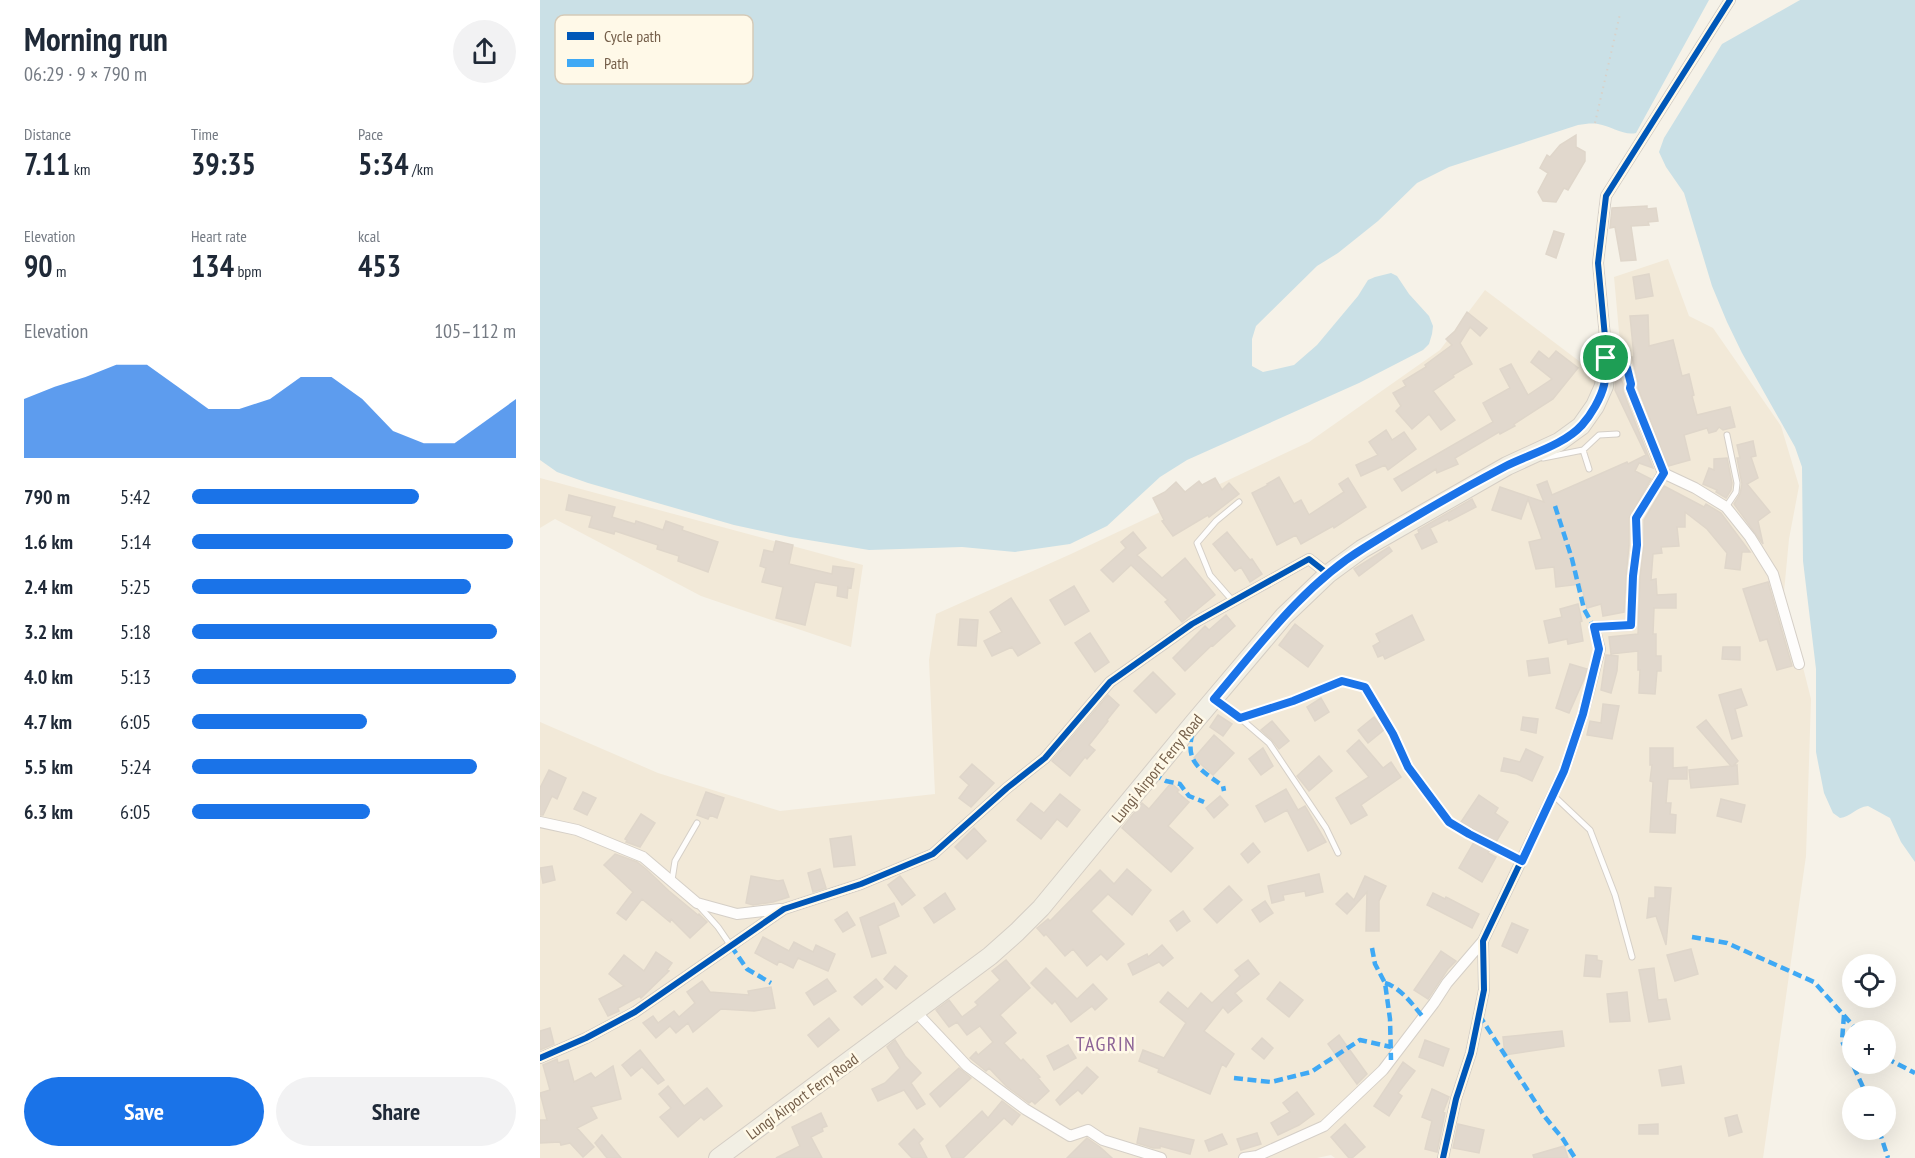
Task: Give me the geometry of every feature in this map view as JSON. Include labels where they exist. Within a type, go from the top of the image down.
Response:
[{"type":"main road","name":"Lungi Airport Ferry Road","points":[[718,1158],[916,1012],[990,956],[1017,932],[1041,908],[1284,616],[1328,574],[1362,549],[1507,466],[1559,442],[1581,426],[1595,406],[1604,386],[1606,358]]},
{"type":"street","points":[[1730,0],[1606,196],[1598,263],[1606,358],[1627,368],[1630,388],[1664,473],[1726,507],[1750,537],[1773,574],[1799,664]]},
{"type":"street","points":[[1244,1158],[1257,1156],[1324,1126],[1383,1070],[1447,983],[1483,941],[1564,771],[1583,714],[1597,660],[1599,649],[1594,627],[1631,625],[1637,545],[1636,518],[1664,473]]},
{"type":"street","points":[[540,822],[577,830],[643,857],[696,903],[737,914],[784,909],[861,884],[933,854],[1007,788],[1045,758],[1110,682],[1192,624],[1309,559],[1328,574]]},
{"type":"street","points":[[540,1058],[586,1038],[635,1012],[784,909]]},
{"type":"street","points":[[1443,1158],[1456,1099],[1471,1053],[1484,990],[1483,941]]},
{"type":"street","points":[[916,1012],[966,1066],[1025,1109],[1071,1136],[1088,1130],[1103,1140],[1161,1158]]},
{"type":"lane","points":[[1540,459],[1583,450],[1599,435],[1617,434]]},
{"type":"lane","points":[[1726,507],[1736,492],[1737,483],[1727,435]]},
{"type":"lane","points":[[1583,450],[1588,469]]},
{"type":"lane","points":[[1507,466],[1529,463]]},
{"type":"lane","points":[[1232,600],[1210,575],[1197,543],[1216,521],[1239,502]]},
{"type":"lane","points":[[1240,718],[1293,701],[1342,681],[1365,687],[1393,734],[1408,767],[1449,822],[1522,861]]},
{"type":"lane","points":[[1214,699],[1269,743],[1326,828],[1338,853]]},
{"type":"lane","points":[[1553,795],[1590,830],[1615,895],[1632,957]]},
{"type":"lane","points":[[672,882],[675,861],[697,823]]},
{"type":"lane","points":[[696,903],[718,927],[731,946]]},
{"type":"path","points":[[1595,123],[1620,14]]},
{"type":"shaded area","points":[[1668,259],[1689,316],[1713,328],[1781,426],[1799,486],[1789,539],[1784,592],[1811,699],[1806,856],[1763,1158],[1335,1158],[1331,1155],[1317,1158],[540,1158],[540,722],[658,773],[780,811],[935,794],[929,660],[936,614],[1071,554],[1309,442],[1440,350],[1485,290],[1583,364],[1622,365],[1614,277]]},
{"type":"shaded area","points":[[540,478],[863,565],[851,647],[701,596],[555,519],[540,528]]},
{"type":"water","points":[[540,0],[1709,0],[1636,133],[1631,134],[1598,124],[1578,125],[1449,167],[1417,183],[1378,221],[1338,253],[1317,266],[1256,326],[1252,339],[1252,366],[1263,372],[1294,365],[1317,345],[1358,296],[1368,280],[1391,273],[1397,276],[1409,294],[1429,316],[1433,326],[1432,334],[1429,344],[1423,350],[1359,383],[1187,460],[1160,477],[1107,526],[1070,544],[1015,552],[962,547],[869,550],[734,525],[588,483],[557,472],[540,460]]},
{"type":"water","points":[[1800,0],[1915,0],[1915,862],[1901,842],[1890,818],[1868,806],[1840,818],[1833,813],[1824,793],[1816,752],[1816,669],[1803,561],[1802,467],[1795,447],[1727,322],[1712,286],[1684,193],[1666,167],[1659,152],[1664,138],[1722,44]]},
{"type":"building","points":[[1576,135],[1576,147],[1585,152],[1585,161],[1568,190],[1564,188],[1556,202],[1543,201],[1538,192],[1548,173],[1540,168],[1547,155],[1550,157],[1560,145]]},
{"type":"building","points":[[1647,206],[1647,209],[1656,208],[1658,221],[1648,222],[1649,225],[1631,226],[1636,260],[1621,261],[1615,227],[1610,228],[1612,208]]},
{"type":"building","points":[[1554,231],[1564,234],[1556,258],[1546,254]]},
{"type":"building","points":[[1649,274],[1653,296],[1636,299],[1633,277]]},
{"type":"building","points":[[1467,312],[1487,328],[1480,336],[1470,327],[1460,343],[1472,364],[1433,391],[1455,420],[1441,430],[1429,414],[1412,429],[1396,411],[1401,406],[1393,393],[1406,386],[1403,381],[1426,367],[1425,365],[1452,345],[1446,339],[1455,331]]},
{"type":"building","points":[[1648,315],[1649,346],[1673,340],[1682,376],[1689,374],[1697,415],[1730,407],[1735,427],[1723,430],[1719,427],[1716,431],[1709,433],[1707,428],[1684,435],[1690,460],[1668,466],[1638,388],[1632,357],[1634,357],[1630,316]]},
{"type":"building","points":[[1539,351],[1549,359],[1556,351],[1578,368],[1553,399],[1514,424],[1515,426],[1500,434],[1499,432],[1455,458],[1458,464],[1437,473],[1436,469],[1402,491],[1394,479],[1493,422],[1483,403],[1510,388],[1500,369],[1511,364],[1528,395],[1552,379],[1531,362]]},
{"type":"building","points":[[1620,377],[1623,391],[1653,468],[1639,463],[1635,471],[1651,479],[1629,518],[1624,612],[1603,616],[1601,604],[1587,608],[1581,584],[1556,587],[1554,567],[1536,569],[1529,542],[1542,539],[1528,499],[1521,519],[1492,510],[1500,487],[1544,502],[1537,485],[1547,481],[1552,495],[1646,455],[1615,390],[1616,380]]},
{"type":"building","points":[[1386,430],[1392,440],[1404,432],[1416,449],[1388,470],[1385,465],[1361,476],[1356,465],[1378,455],[1369,442]]},
{"type":"building","points":[[1753,441],[1756,456],[1751,457],[1758,478],[1747,484],[1770,512],[1758,521],[1763,544],[1734,504],[1740,494],[1742,484],[1737,445]]},
{"type":"building","points":[[1727,458],[1732,483],[1726,498],[1716,492],[1717,490],[1703,484],[1709,468],[1714,470],[1714,459]]},
{"type":"building","points":[[1279,477],[1294,504],[1301,500],[1309,515],[1344,492],[1339,484],[1348,478],[1366,507],[1334,528],[1333,526],[1301,544],[1296,535],[1277,545],[1252,493]]},
{"type":"building","points":[[1215,478],[1222,490],[1229,483],[1239,494],[1209,517],[1208,515],[1173,536],[1162,521],[1164,520],[1153,498],[1165,492],[1176,482],[1185,492],[1199,481],[1202,485]]},
{"type":"building","points":[[1664,486],[1704,507],[1706,504],[1721,513],[1750,552],[1742,552],[1740,570],[1725,568],[1727,553],[1707,529],[1685,512],[1685,527],[1677,527],[1679,546],[1661,547],[1662,553],[1653,554],[1651,580],[1656,579],[1657,595],[1676,594],[1676,608],[1654,608],[1653,634],[1656,634],[1656,656],[1661,656],[1661,671],[1657,671],[1655,694],[1639,693],[1638,651],[1611,654],[1609,637],[1638,634],[1644,520]]},
{"type":"building","points":[[569,495],[615,507],[612,517],[635,524],[636,521],[663,530],[666,521],[683,527],[682,530],[718,542],[708,572],[678,561],[679,556],[657,549],[658,545],[615,531],[614,534],[589,527],[592,516],[566,510]]},
{"type":"building","points":[[1472,499],[1476,507],[1430,528],[1437,542],[1422,549],[1415,535],[1419,533],[1418,530]]},
{"type":"building","points":[[1133,532],[1146,548],[1137,555],[1162,578],[1185,558],[1215,595],[1182,622],[1165,602],[1168,600],[1131,565],[1113,582],[1101,570],[1126,548],[1121,542]]},
{"type":"building","points":[[1227,532],[1250,560],[1252,559],[1262,574],[1250,582],[1241,567],[1235,571],[1213,544]]},
{"type":"building","points":[[776,541],[793,545],[789,564],[832,574],[833,566],[854,569],[847,598],[837,596],[838,586],[815,582],[805,625],[776,618],[783,587],[762,582],[766,568],[760,566],[764,550],[773,552]]},
{"type":"building","points":[[1389,547],[1392,551],[1359,576],[1354,569]]},
{"type":"building","points":[[1768,582],[1792,666],[1777,670],[1767,639],[1760,641],[1743,589]]},
{"type":"building","points":[[1074,586],[1089,611],[1065,625],[1050,600]]},
{"type":"building","points":[[1011,598],[1040,643],[1018,656],[1012,647],[992,656],[984,641],[1002,632],[990,612]]},
{"type":"building","points":[[1578,604],[1583,641],[1568,644],[1567,639],[1549,643],[1544,621],[1562,617],[1560,609]]},
{"type":"building","points":[[1226,615],[1235,626],[1185,671],[1173,658],[1205,626],[1209,630]]},
{"type":"building","points":[[1412,615],[1424,640],[1385,659],[1383,655],[1378,657],[1373,646],[1380,642],[1376,634]]},
{"type":"building","points":[[960,619],[978,620],[976,646],[958,645]]},
{"type":"building","points":[[1295,624],[1323,646],[1308,667],[1279,645]]},
{"type":"building","points":[[1090,633],[1109,662],[1095,672],[1075,643]]},
{"type":"building","points":[[1723,647],[1740,647],[1740,660],[1722,659]]},
{"type":"building","points":[[1606,655],[1618,656],[1617,671],[1611,693],[1601,690]]},
{"type":"building","points":[[1548,658],[1550,673],[1529,676],[1527,661]]},
{"type":"building","points":[[1570,664],[1587,669],[1569,713],[1556,708]]},
{"type":"building","points":[[1153,672],[1175,694],[1156,713],[1134,691]]},
{"type":"building","points":[[1741,689],[1747,705],[1735,709],[1742,736],[1732,739],[1719,695]]},
{"type":"building","points":[[1108,695],[1119,705],[1089,745],[1095,750],[1087,759],[1085,757],[1070,776],[1052,761]]},
{"type":"building","points":[[1321,698],[1329,712],[1315,721],[1307,707]]},
{"type":"building","points":[[1603,704],[1619,706],[1612,739],[1587,735],[1590,721],[1601,723]]},
{"type":"building","points":[[1218,715],[1232,724],[1223,736],[1210,727]]},
{"type":"building","points":[[1374,717],[1384,730],[1368,743],[1358,730]]},
{"type":"building","points":[[1523,717],[1538,719],[1536,733],[1521,730]]},
{"type":"building","points":[[1706,720],[1738,761],[1733,766],[1737,765],[1738,784],[1691,788],[1689,770],[1731,766],[1697,727]]},
{"type":"building","points":[[1272,721],[1289,741],[1279,749],[1261,730]]},
{"type":"building","points":[[1214,735],[1234,753],[1213,775],[1194,758]]},
{"type":"building","points":[[1359,740],[1383,768],[1391,762],[1401,777],[1361,805],[1367,815],[1351,824],[1336,798],[1369,777],[1347,751]]},
{"type":"building","points":[[1263,748],[1273,766],[1261,775],[1249,759]]},
{"type":"building","points":[[1650,748],[1673,748],[1673,768],[1687,767],[1687,779],[1668,779],[1666,803],[1671,803],[1670,814],[1676,815],[1675,833],[1650,832],[1653,782],[1650,781],[1652,765],[1650,765]]},
{"type":"building","points":[[1526,749],[1543,757],[1532,781],[1517,774],[1501,771],[1504,758],[1520,762]]},
{"type":"building","points":[[1319,756],[1332,771],[1309,791],[1297,776]]},
{"type":"building","points":[[972,764],[994,783],[971,807],[959,798],[969,785],[960,777]]},
{"type":"building","points":[[549,770],[566,778],[557,799],[552,796],[543,815],[540,815],[540,788]]},
{"type":"building","points":[[1171,783],[1179,790],[1177,792],[1189,802],[1168,826],[1193,848],[1171,872],[1122,828],[1142,803],[1149,809]]},
{"type":"building","points":[[1286,789],[1298,810],[1305,806],[1326,842],[1308,851],[1287,810],[1265,822],[1256,806]]},
{"type":"building","points":[[583,792],[596,798],[587,815],[574,809]]},
{"type":"building","points":[[706,792],[724,798],[717,818],[710,815],[708,819],[697,815]]},
{"type":"building","points":[[1060,794],[1080,810],[1067,827],[1057,819],[1041,839],[1017,820],[1031,803],[1044,813]]},
{"type":"building","points":[[1479,795],[1498,808],[1495,813],[1508,822],[1496,842],[1461,822]]},
{"type":"building","points":[[1220,796],[1228,805],[1214,818],[1206,808]]},
{"type":"building","points":[[1721,799],[1745,805],[1741,822],[1717,816]]},
{"type":"building","points":[[641,814],[655,823],[640,847],[626,842],[625,839]]},
{"type":"building","points":[[974,828],[986,841],[967,859],[955,847]]},
{"type":"building","points":[[851,836],[855,865],[834,867],[830,839]]},
{"type":"building","points":[[1474,842],[1490,850],[1488,853],[1496,857],[1482,882],[1459,868]]},
{"type":"building","points":[[1253,843],[1260,852],[1248,863],[1241,854]]},
{"type":"building","points":[[615,854],[637,862],[707,922],[690,938],[671,919],[670,922],[642,899],[626,920],[617,913],[633,892],[604,865]]},
{"type":"building","points":[[552,866],[555,880],[543,883],[540,868]]},
{"type":"building","points":[[820,869],[826,888],[813,892],[808,873]]},
{"type":"building","points":[[1127,869],[1151,890],[1132,915],[1108,894],[1091,911],[1124,944],[1107,960],[1101,954],[1087,966],[1073,949],[1065,956],[1046,934],[1044,936],[1037,928],[1048,919],[1050,921],[1100,870],[1114,884]]},
{"type":"building","points":[[1319,874],[1323,892],[1306,896],[1305,891],[1283,895],[1284,900],[1272,903],[1268,886]]},
{"type":"building","points":[[751,876],[783,880],[789,897],[753,905],[746,903]]},
{"type":"building","points":[[900,876],[915,895],[902,905],[888,885]]},
{"type":"building","points":[[1365,876],[1386,886],[1379,901],[1379,931],[1366,931],[1367,892],[1347,914],[1336,904],[1347,893],[1354,900]]},
{"type":"building","points":[[1229,886],[1242,900],[1217,923],[1204,909]]},
{"type":"building","points":[[1655,887],[1671,888],[1666,945],[1656,916],[1647,918],[1649,898],[1655,898]]},
{"type":"building","points":[[945,893],[955,909],[934,923],[924,908]]},
{"type":"building","points":[[1433,893],[1479,914],[1472,928],[1427,905]]},
{"type":"building","points":[[1265,901],[1273,913],[1260,922],[1252,910]]},
{"type":"building","points":[[894,903],[899,916],[878,926],[886,953],[872,957],[860,918]]},
{"type":"building","points":[[1183,911],[1190,921],[1177,931],[1170,921]]},
{"type":"building","points":[[847,912],[855,925],[843,932],[835,920]]},
{"type":"building","points":[[1512,923],[1528,930],[1517,953],[1502,946]]},
{"type":"building","points":[[763,937],[789,951],[794,942],[813,952],[816,945],[835,954],[828,971],[798,958],[793,968],[779,961],[777,965],[755,953]]},
{"type":"building","points":[[1162,945],[1173,958],[1163,966],[1159,962],[1133,975],[1128,964],[1147,954],[1148,957]]},
{"type":"building","points":[[1691,949],[1698,974],[1675,981],[1667,955]]},
{"type":"building","points":[[1441,951],[1456,961],[1428,999],[1414,990]]},
{"type":"building","points":[[656,952],[672,963],[667,970],[669,971],[641,998],[640,996],[608,1016],[599,999],[624,986],[609,974],[624,955],[644,971]]},
{"type":"building","points":[[1586,955],[1597,956],[1597,960],[1602,961],[1600,977],[1584,976]]},
{"type":"building","points":[[1006,960],[1030,988],[1000,1015],[1016,1033],[1004,1043],[1040,1077],[1038,1078],[1049,1091],[1035,1104],[1032,1101],[1029,1103],[1006,1086],[989,1068],[986,1071],[970,1058],[976,1052],[978,1055],[993,1042],[980,1026],[967,1035],[957,1022],[949,1027],[936,1010],[949,1000],[962,1017],[978,1005],[975,1002],[1000,980],[992,971]]},
{"type":"building","points":[[1248,960],[1259,974],[1235,993],[1242,1001],[1228,1013],[1223,1007],[1204,1031],[1234,1054],[1226,1067],[1222,1064],[1210,1094],[1158,1072],[1159,1069],[1139,1061],[1143,1050],[1164,1058],[1186,1023],[1160,1002],[1168,992],[1188,1009],[1201,993],[1212,1003],[1240,976],[1235,970]]},
{"type":"building","points":[[895,966],[907,976],[896,989],[884,979]]},
{"type":"building","points":[[1046,968],[1077,999],[1093,984],[1107,999],[1095,1010],[1092,1006],[1071,1022],[1055,1001],[1052,1004],[1031,983]]},
{"type":"building","points":[[1654,968],[1658,1000],[1666,999],[1670,1019],[1649,1022],[1639,970]]},
{"type":"building","points":[[827,979],[836,991],[814,1005],[806,993]]},
{"type":"building","points":[[876,979],[883,987],[862,1005],[854,997]]},
{"type":"building","points":[[702,981],[710,992],[749,995],[748,991],[771,987],[775,1008],[754,1011],[721,1009],[693,1032],[688,1023],[676,1033],[670,1026],[656,1038],[643,1023],[653,1016],[658,1023],[674,1011],[679,1017],[695,1003],[687,992]]},
{"type":"building","points":[[1280,982],[1303,1000],[1289,1017],[1267,999]]},
{"type":"building","points":[[1627,992],[1630,1021],[1610,1022],[1607,994]]},
{"type":"building","points":[[829,1018],[839,1030],[818,1047],[808,1035]]},
{"type":"building","points":[[550,1028],[554,1044],[540,1050],[540,1031]]},
{"type":"building","points":[[1562,1031],[1564,1046],[1505,1055],[1503,1037]]},
{"type":"building","points":[[1339,1035],[1367,1074],[1357,1084],[1328,1044]]},
{"type":"building","points":[[1262,1038],[1273,1048],[1264,1059],[1252,1049]]},
{"type":"building","points":[[895,1040],[905,1056],[921,1073],[911,1083],[925,1104],[917,1109],[904,1090],[878,1101],[872,1089],[885,1083],[900,1068],[887,1047]]},
{"type":"building","points":[[1425,1040],[1449,1049],[1443,1066],[1419,1057]]},
{"type":"building","points":[[1068,1045],[1076,1058],[1054,1070],[1047,1056]]},
{"type":"building","points":[[640,1050],[664,1080],[658,1084],[642,1067],[631,1076],[622,1065]]},
{"type":"building","points":[[557,1059],[558,1063],[568,1060],[574,1082],[591,1073],[595,1078],[613,1066],[621,1099],[591,1107],[597,1118],[577,1128],[594,1147],[583,1157],[570,1143],[561,1145],[560,1142],[540,1143],[540,1120],[547,1120],[540,1093],[550,1090],[543,1065]]},
{"type":"building","points":[[1403,1062],[1415,1071],[1398,1093],[1402,1096],[1389,1116],[1374,1106]]},
{"type":"building","points":[[1681,1066],[1684,1083],[1662,1086],[1659,1070]]},
{"type":"building","points":[[1087,1067],[1098,1077],[1082,1094],[1078,1090],[1060,1105],[1056,1100]]},
{"type":"building","points":[[959,1068],[971,1078],[940,1107],[930,1094]]},
{"type":"building","points":[[668,1086],[684,1106],[707,1088],[722,1106],[704,1120],[701,1117],[678,1137],[660,1117],[671,1108],[659,1094]]},
{"type":"building","points":[[1432,1089],[1449,1097],[1443,1112],[1445,1113],[1437,1152],[1425,1149],[1432,1121],[1422,1117]]},
{"type":"building","points":[[1297,1092],[1314,1114],[1299,1125],[1278,1135],[1271,1123],[1290,1112],[1283,1103]]},
{"type":"building","points":[[1002,1101],[1020,1115],[1012,1125],[1004,1118],[963,1158],[952,1158],[946,1146],[982,1111],[988,1118]]},
{"type":"building","points":[[821,1113],[827,1126],[822,1128],[823,1131],[811,1137],[822,1158],[776,1158],[800,1146],[792,1127]]},
{"type":"building","points":[[1737,1115],[1742,1132],[1729,1136],[1725,1118]]},
{"type":"building","points":[[1345,1124],[1365,1147],[1352,1158],[1349,1158],[1331,1137]]},
{"type":"building","points":[[1458,1124],[1484,1130],[1479,1153],[1453,1148]]},
{"type":"building","points":[[1658,1124],[1658,1134],[1639,1134],[1639,1125]]},
{"type":"building","points":[[1140,1128],[1194,1140],[1190,1154],[1137,1143]]},
{"type":"building","points":[[914,1129],[923,1139],[919,1143],[927,1158],[912,1158],[899,1144]]},
{"type":"building","points":[[1257,1133],[1261,1144],[1241,1150],[1237,1139]]},
{"type":"building","points":[[1222,1134],[1227,1144],[1209,1151],[1205,1141]]},
{"type":"building","points":[[602,1135],[621,1158],[607,1158],[595,1143]]},
{"type":"building","points":[[1087,1138],[1100,1147],[1112,1158],[1067,1158]]},
{"type":"building","points":[[1564,1146],[1568,1158],[1534,1158],[1533,1155]]},
{"type":"marked path","points":[[1555,506],[1572,559],[1584,609],[1594,627]]},
{"type":"marked path","points":[[1196,720],[1191,743],[1193,759],[1204,772],[1223,786],[1224,791]]},
{"type":"marked path","points":[[1153,774],[1166,781],[1180,784],[1189,796],[1204,802]]},
{"type":"marked path","points":[[1692,937],[1727,943],[1814,982],[1848,1020]]},
{"type":"marked path","points":[[731,946],[747,969],[771,983]]},
{"type":"marked path","points":[[1372,948],[1375,964],[1385,983],[1390,1019],[1391,1060]]},
{"type":"marked path","points":[[1385,983],[1401,992],[1423,1017]]},
{"type":"marked path","points":[[1479,1015],[1545,1117],[1575,1158]]},
{"type":"marked path","points":[[1844,1015],[1842,1041],[1862,1086]]},
{"type":"marked path","points":[[1234,1078],[1271,1082],[1311,1072],[1360,1040],[1391,1047]]},
{"type":"marked path","points":[[1896,1063],[1915,1073]]},
{"type":"marked path","points":[[1882,1140],[1888,1158]]},
{"type":"cycle path","points":[[1443,1158],[1456,1099],[1471,1053],[1484,990],[1483,941],[1564,771],[1583,714],[1600,649],[1594,627],[1631,625],[1637,545],[1636,518],[1663,473],[1630,388],[1627,368],[1607,358],[1598,263],[1606,196],[1730,0]]},
{"type":"cycle path","points":[[540,1058],[586,1038],[635,1012],[784,909],[861,884],[933,854],[1007,788],[1045,758],[1110,682],[1192,624],[1309,559],[1328,574]]},
{"type":"district","name":"TAGRIN","points":[[1106,1044]]},
{"type":"route","points":[[1606,358],[1627,368],[1630,388],[1664,473],[1636,518],[1637,545],[1631,625],[1594,627],[1599,649],[1583,714],[1564,771],[1522,861],[1449,822],[1408,767],[1393,734],[1365,687],[1342,681],[1293,701],[1240,718],[1214,699],[1284,616],[1328,574],[1362,549],[1398,527],[1507,466],[1559,442],[1581,426],[1595,406],[1604,386],[1606,358]]}]
